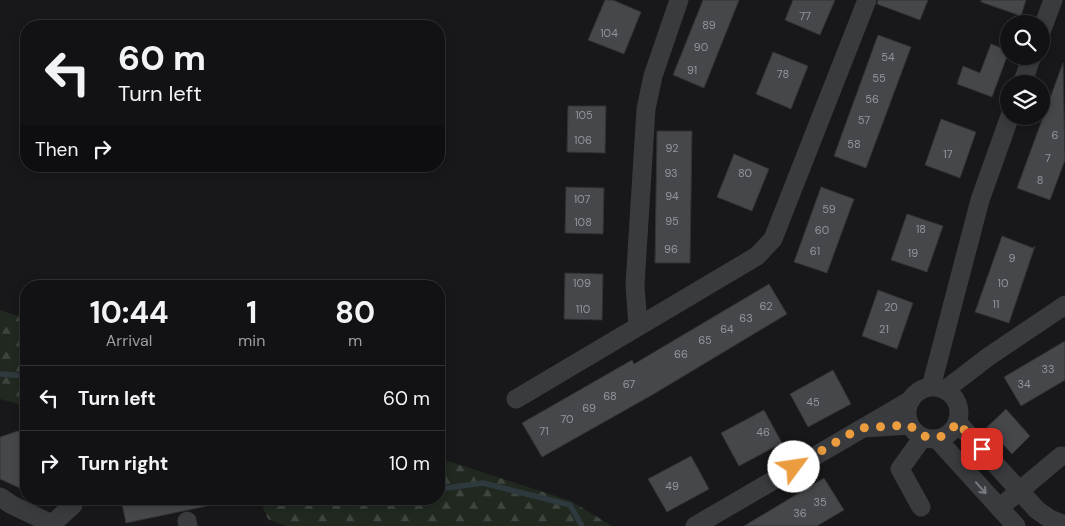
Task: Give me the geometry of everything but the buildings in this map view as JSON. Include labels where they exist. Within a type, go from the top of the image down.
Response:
[{"type":"street","points":[[638,326],[635,285],[646,109],[653,76],[679,0]]},
{"type":"street","points":[[516,399],[757,256],[773,239],[867,0]]},
{"type":"street","points":[[1047,15],[1053,0]]},
{"type":"street","points":[[938,388],[980,200],[1007,125]]},
{"type":"street","points":[[1016,526],[924,434],[907,408],[917,392],[938,388],[1065,305]]},
{"type":"street","points":[[860,428],[924,434],[953,430],[957,422],[958,407],[951,394],[938,388]]},
{"type":"street","points":[[695,526],[860,428],[911,400]]},
{"type":"street","points":[[957,422],[1037,510],[1050,520],[1065,525]]},
{"type":"street","points":[[921,507],[900,468],[924,434]]},
{"type":"street","points":[[999,508],[1061,456]]},
{"type":"street","points":[[0,497],[51,525],[73,505]]},
{"type":"green space","points":[[0,310],[20,317],[20,404],[0,399]]},
{"type":"green space","points":[[445,460],[571,501],[612,526],[285,526],[268,519],[262,505],[445,505]]},
{"type":"waterway","points":[[0,374],[20,376]]},
{"type":"waterway","points":[[445,488],[483,483],[570,505],[582,526]]},
{"type":"route","points":[[794,467],[860,428],[910,425],[923,437],[937,439],[946,436],[953,430],[957,422],[982,449]]}]
